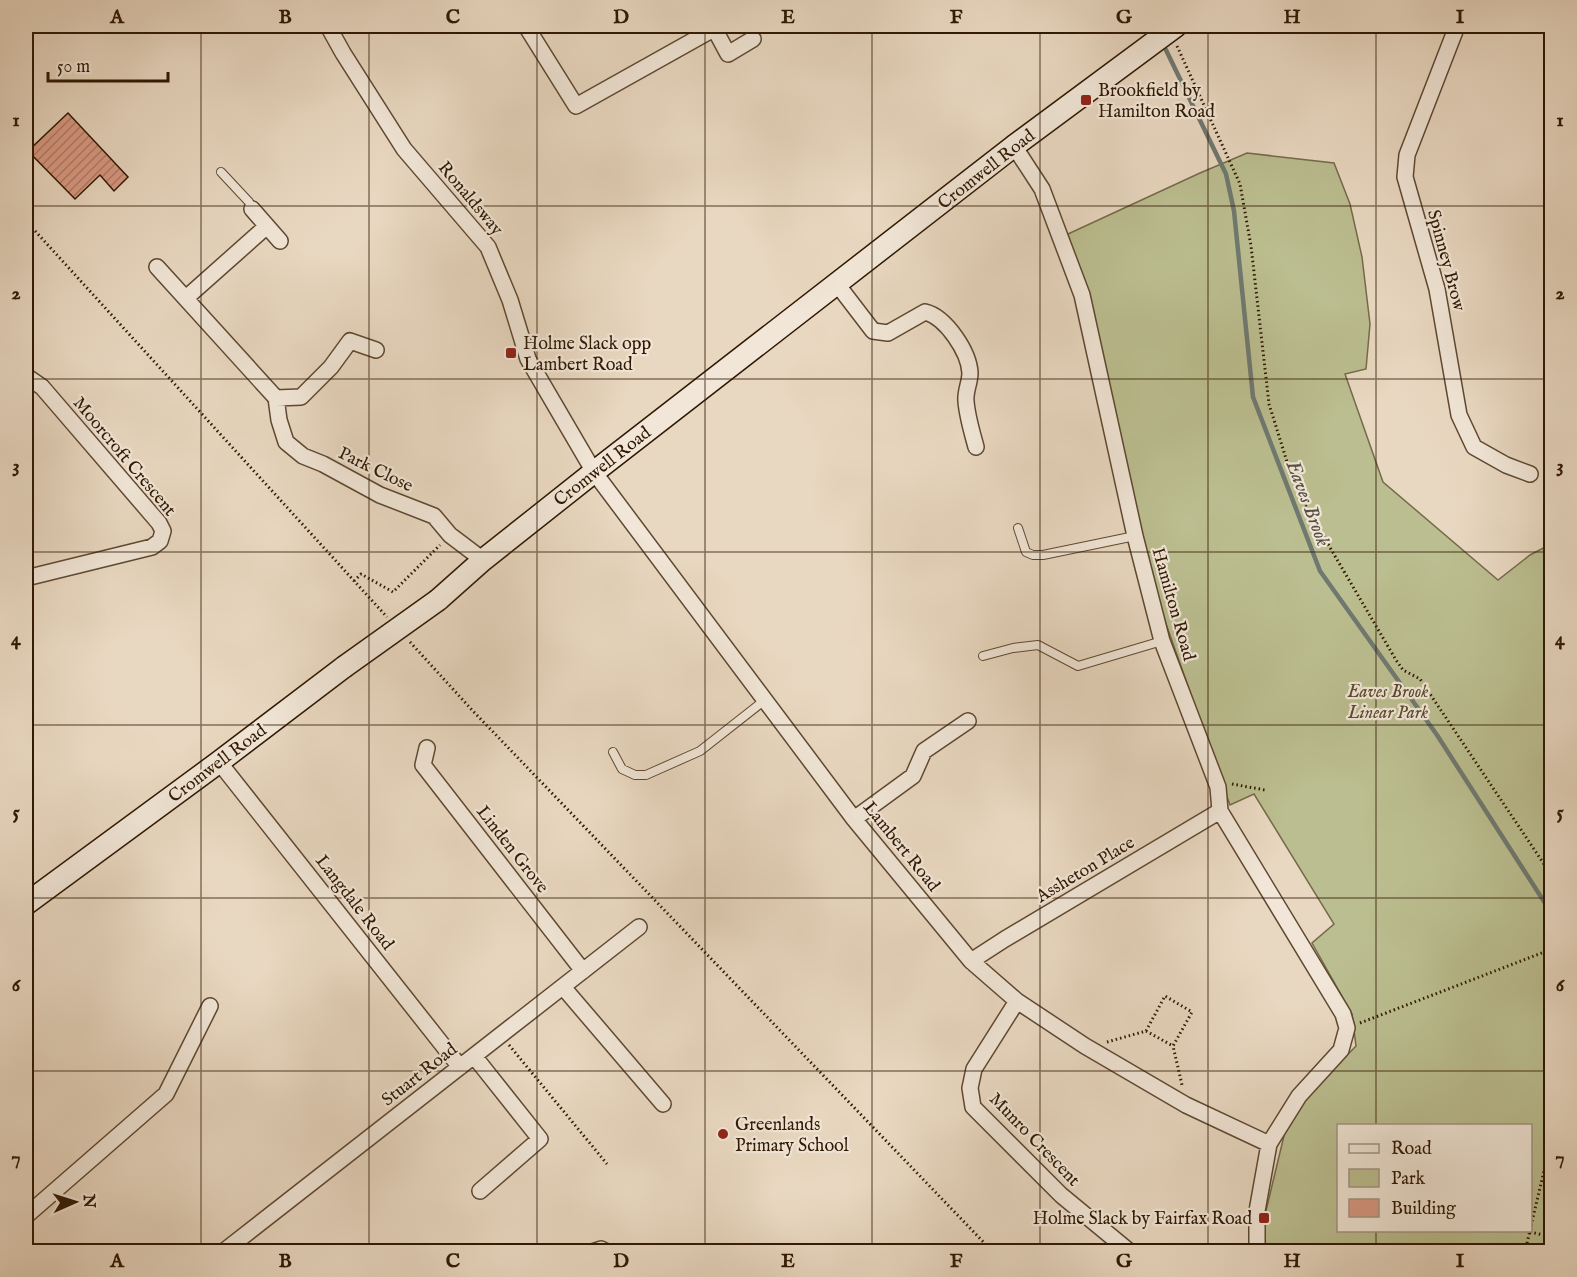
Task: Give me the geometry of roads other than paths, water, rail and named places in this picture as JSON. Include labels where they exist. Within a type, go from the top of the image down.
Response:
[{"type":"street","name":"Ronaldsway","points":[[328,26],[343,54],[404,149],[488,247],[510,300],[528,359],[594,472]]},
{"type":"street","points":[[526,26],[576,106],[717,27],[728,54],[753,39]]},
{"type":"street","name":"Spinney Brow","points":[[1457,26],[1407,155],[1405,177],[1437,289],[1459,415],[1474,447],[1506,465],[1530,474]]},
{"type":"street","name":"Cromwell Road","points":[[26,904],[344,667],[438,600],[483,560],[594,472],[1014,146],[1173,27]]},
{"type":"street","name":"Hamilton Road","points":[[1014,146],[1042,189],[1082,295],[1135,536],[1162,641],[1218,787],[1220,812],[1343,1014],[1347,1028],[1341,1050],[1299,1096],[1269,1143]]},
{"type":"street","points":[[252,209],[280,241]]},
{"type":"street","points":[[186,298],[267,226]]},
{"type":"street","points":[[157,267],[276,398],[301,397],[331,367],[350,341],[376,350]]},
{"type":"street","points":[[837,284],[873,332],[888,333],[925,312],[932,314],[945,324],[959,343],[967,362],[970,374],[965,395],[966,406],[976,447]]},
{"type":"street","name":"Moorcroft Crescent","points":[[26,376],[42,387],[159,523],[163,531],[160,541],[152,547],[26,578]]},
{"type":"street","name":"Park Close","points":[[276,398],[279,420],[286,442],[303,456],[323,464],[380,495],[434,516],[450,535],[483,560]]},
{"type":"street","name":"Lambert Road","points":[[594,472],[854,819],[971,961],[1017,1001],[1088,1048],[1186,1105],[1269,1143]]},
{"type":"street","points":[[854,819],[913,776],[924,751],[968,722]]},
{"type":"street","name":"Linden Grove","points":[[427,748],[423,765],[583,971]]},
{"type":"street","name":"Langdale Road","points":[[219,762],[460,1067]]},
{"type":"street","name":"Assheton Place","points":[[971,961],[1220,812]]},
{"type":"street","name":"Stuart Road","points":[[223,1251],[639,927]]},
{"type":"street","points":[[563,987],[663,1104]]},
{"type":"street","name":"Munro Crescent","points":[[1017,1001],[974,1069],[970,1088],[973,1107],[1061,1195],[1130,1251]]},
{"type":"street","points":[[26,1216],[165,1094],[210,1006]]},
{"type":"street","points":[[474,1056],[540,1139],[480,1191]]},
{"type":"street","points":[[1257,1251],[1257,1211],[1269,1143]]},
{"type":"street","points":[[592,1251],[601,1249],[608,1251]]},
{"type":"lane","points":[[221,172],[249,202],[252,209]]},
{"type":"lane","points":[[1018,528],[1026,552],[1032,555],[1043,555],[1135,536]]},
{"type":"lane","points":[[983,656],[1013,648],[1038,645],[1078,666],[1162,641]]},
{"type":"lane","points":[[613,752],[622,769],[635,775],[646,775],[700,751],[765,700]]},
{"type":"waterway","name":"Eaves Brook","points":[[1166,50],[1226,174],[1234,211],[1253,397],[1320,571],[1437,735],[1552,914]]},
{"type":"waterway","name":"Eaves Brook","points":[[1543,1252],[1552,1222]]},
{"type":"place","name":"Brookfield by Hamilton Road","points":[[1086,100]]},
{"type":"place","name":"Holme Slack opp Lambert Road","points":[[511,353]]},
{"type":"place","name":"Greenlands Primary School","points":[[723,1134]]},
{"type":"place","name":"Holme Slack by Fairfax Road","points":[[1264,1218]]},
{"type":"park label","name":"Eaves Brook Linear Park","points":[[1388,701]]}]
